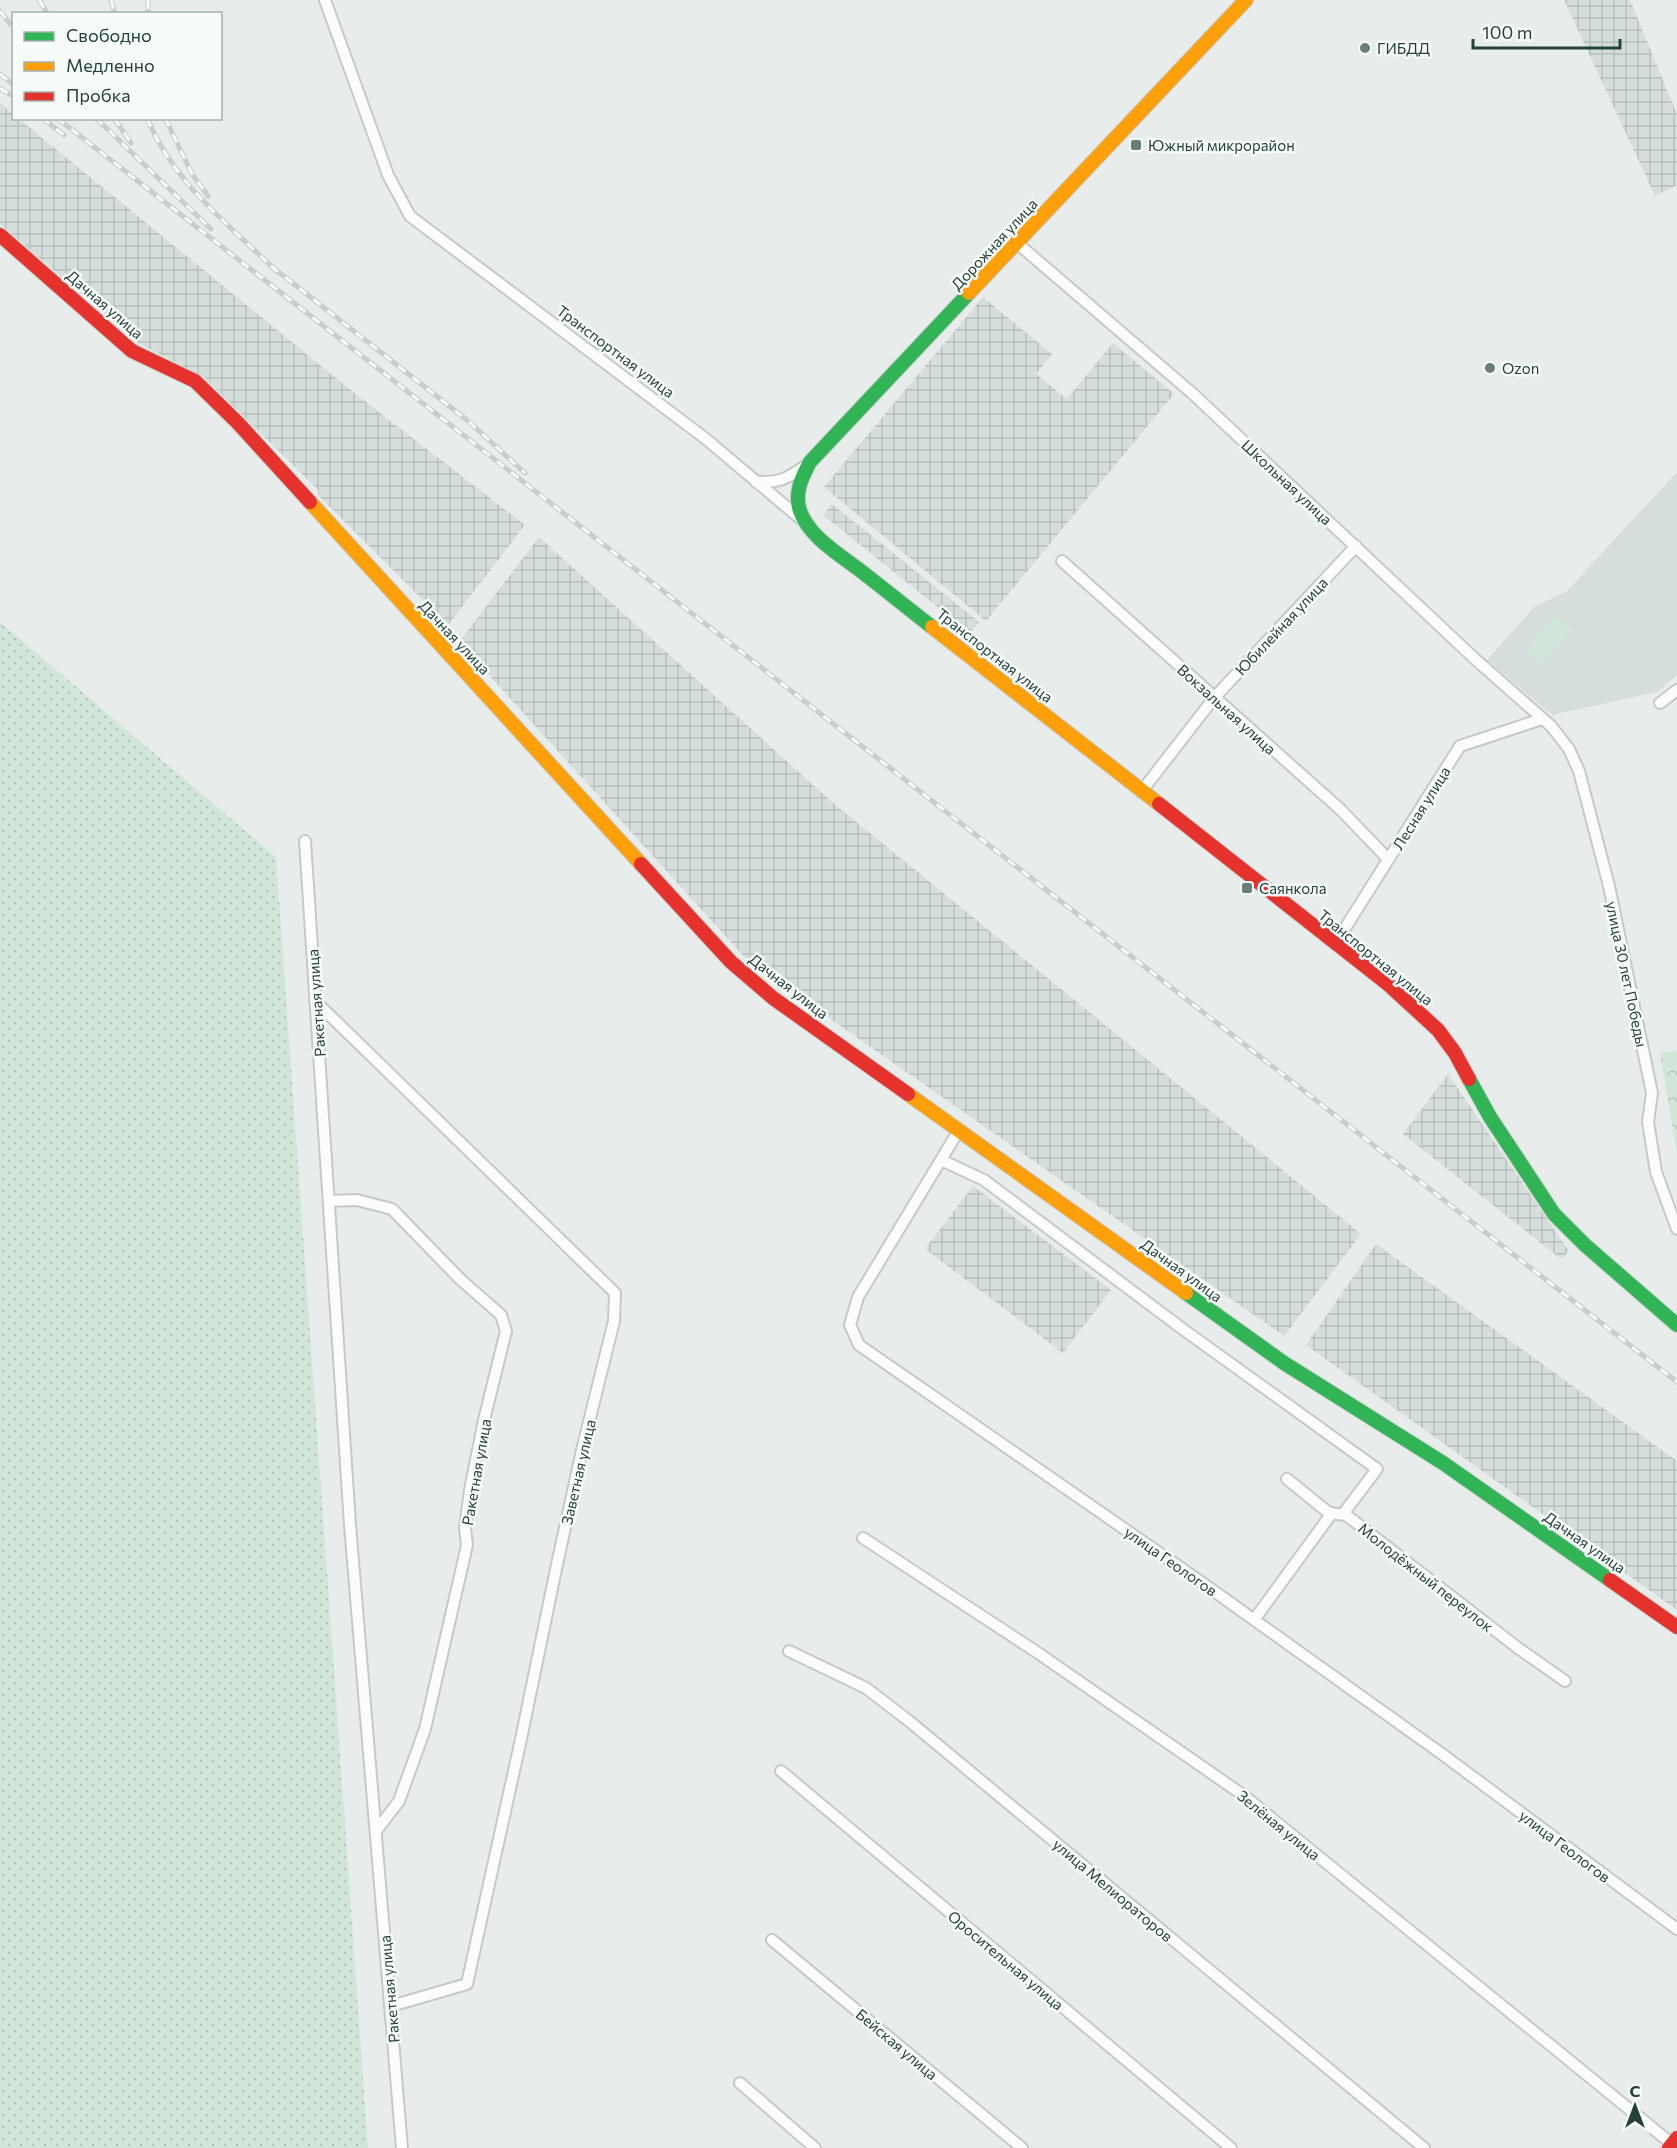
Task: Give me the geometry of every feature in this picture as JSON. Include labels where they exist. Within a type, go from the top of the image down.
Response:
[{"type":"street","name":"Транспортная улица","points":[[325,0],[388,175],[410,216],[706,439],[828,545],[1389,985],[1438,1030],[1455,1053],[1490,1117],[1554,1214],[1585,1245],[1677,1325]]},
{"type":"street","name":"Дорожная улица","points":[[805,523],[798,509],[797,494],[800,479],[810,462],[1246,0]]},
{"type":"street","name":"Дачная улица","points":[[0,235],[132,351],[195,381],[238,423],[731,962],[773,998],[1284,1363],[1443,1463],[1677,1627]]},
{"type":"street","name":"Школьная улица","points":[[1017,243],[1192,393],[1546,723]]},
{"type":"street","points":[[756,482],[773,482],[787,478],[810,462]]},
{"type":"street","name":"Юбилейная улица","points":[[1141,792],[1214,698],[1356,546]]},
{"type":"street","name":"Вокзальная улица","points":[[1062,561],[1341,810],[1389,860]]},
{"type":"street","points":[[1660,703],[1677,690]]},
{"type":"street","name":"Лесная улица","points":[[1335,944],[1460,746],[1546,723]]},
{"type":"street","name":"улица 30 лет Победы","points":[[1546,723],[1569,748],[1579,771],[1609,886],[1652,1093],[1648,1122],[1656,1172],[1677,1229]]},
{"type":"street","name":"Ракетная улица","points":[[305,841],[350,1513],[402,2148]]},
{"type":"street","name":"Заветная улица","points":[[315,1001],[615,1293],[614,1321],[572,1494],[467,1984],[391,2006]]},
{"type":"street","name":"улица Геологов","points":[[959,1130],[858,1297],[850,1325],[859,1344],[1442,1754],[1677,1929]]},
{"type":"street","points":[[941,1160],[984,1180],[1184,1330],[1377,1469],[1337,1514],[1254,1620]]},
{"type":"street","name":"Ракетная улица","points":[[329,1201],[357,1200],[392,1209],[460,1279],[501,1315],[507,1331],[486,1410],[470,1490],[465,1528],[467,1545],[425,1729],[399,1801],[376,1831]]},
{"type":"street","name":"Молодёжный переулок","points":[[1287,1479],[1329,1513],[1346,1515],[1518,1648],[1565,1681]]},
{"type":"street","name":"Зелёная улица","points":[[863,1538],[1038,1653],[1243,1796],[1673,2143]]},
{"type":"street","name":"улица Мелиораторов","points":[[789,1651],[866,1688],[909,1721],[1424,2148]]},
{"type":"street","name":"Оросительная улица","points":[[781,1772],[1231,2148]]},
{"type":"street","name":"Бейская улица","points":[[772,1940],[1022,2148]]},
{"type":"street","points":[[740,2083],[814,2148]]},
{"type":"shaded area","points":[[1564,0],[1630,0],[1677,114],[1677,185],[1655,196]]},
{"type":"shaded area","points":[[0,103],[12,113],[12,120],[20,120],[353,392],[525,525],[448,625],[318,495],[318,490],[204,377],[138,343],[0,224]]},
{"type":"shaded area","points":[[983,297],[1052,354],[1036,374],[1067,399],[1113,343],[1174,394],[986,621],[824,487]]},
{"type":"shaded area","points":[[1677,472],[1677,675],[1657,692],[1552,715],[1487,660],[1535,606],[1566,592]]},
{"type":"shaded area","points":[[832,504],[979,622],[970,633],[823,515]]},
{"type":"shaded area","points":[[539,537],[832,802],[1361,1234],[1284,1336],[749,962],[459,642]]},
{"type":"shaded area","points":[[1448,1074],[1569,1251],[1561,1259],[1403,1134]]},
{"type":"shaded area","points":[[973,1186],[1111,1290],[1063,1353],[925,1249]]},
{"type":"shaded area","points":[[1376,1244],[1677,1461],[1677,1610],[1306,1345]]},
{"type":"green space","points":[[1557,615],[1572,629],[1540,664],[1525,650]]},
{"type":"green space","points":[[0,622],[276,857],[368,2148],[0,2148]]},
{"type":"green space","points":[[1677,1050],[1677,1154],[1660,1053]]},
{"type":"railway","points":[[39,0],[47,12]]},
{"type":"railway","points":[[111,0],[114,12]]},
{"type":"railway","points":[[148,0],[148,12]]},
{"type":"railway","points":[[0,11],[12,26]]},
{"type":"railway","points":[[0,74],[12,83]]},
{"type":"railway","points":[[0,88],[12,96]]},
{"type":"railway","points":[[45,120],[64,135]]},
{"type":"railway","points":[[60,120],[1677,1382]]},
{"type":"railway","points":[[98,120],[211,229]]},
{"type":"railway","points":[[115,120],[131,143]]},
{"type":"railway","points":[[148,120],[158,142],[172,163],[203,201],[276,271]]},
{"type":"railway","points":[[166,120],[192,174],[208,196]]},
{"type":"railway","points":[[271,266],[467,420],[525,473]]},
{"type":"traffic: fast","points":[[932,627],[819,539],[800,511],[798,492],[810,462],[969,293]]},
{"type":"traffic: fast","points":[[1469,1079],[1490,1117],[1554,1214],[1585,1245],[1677,1325]]},
{"type":"traffic: fast","points":[[1186,1293],[1284,1363],[1443,1463],[1610,1580]]},
{"type":"traffic: slow","points":[[969,293],[1246,0]]},
{"type":"traffic: slow","points":[[310,502],[641,864]]},
{"type":"traffic: slow","points":[[932,627],[1159,804]]},
{"type":"traffic: slow","points":[[908,1094],[1186,1293]]},
{"type":"traffic: jam","points":[[0,235],[132,351],[195,381],[238,423],[310,502]]},
{"type":"traffic: jam","points":[[1159,804],[1389,985],[1438,1030],[1455,1053],[1469,1079]]},
{"type":"traffic: jam","points":[[641,864],[731,962],[773,998],[908,1094]]},
{"type":"traffic: jam","points":[[1610,1580],[1677,1627]]},
{"type":"traffic: jam","points":[[1669,2148],[1677,2138]]},
{"type":"place","name":"ГИБДД","points":[[1365,48]]},
{"type":"place","name":"Южный микрорайон","points":[[1136,145]]},
{"type":"place","name":"Ozon","points":[[1490,368]]},
{"type":"place","name":"Саянкола","points":[[1247,888]]}]
